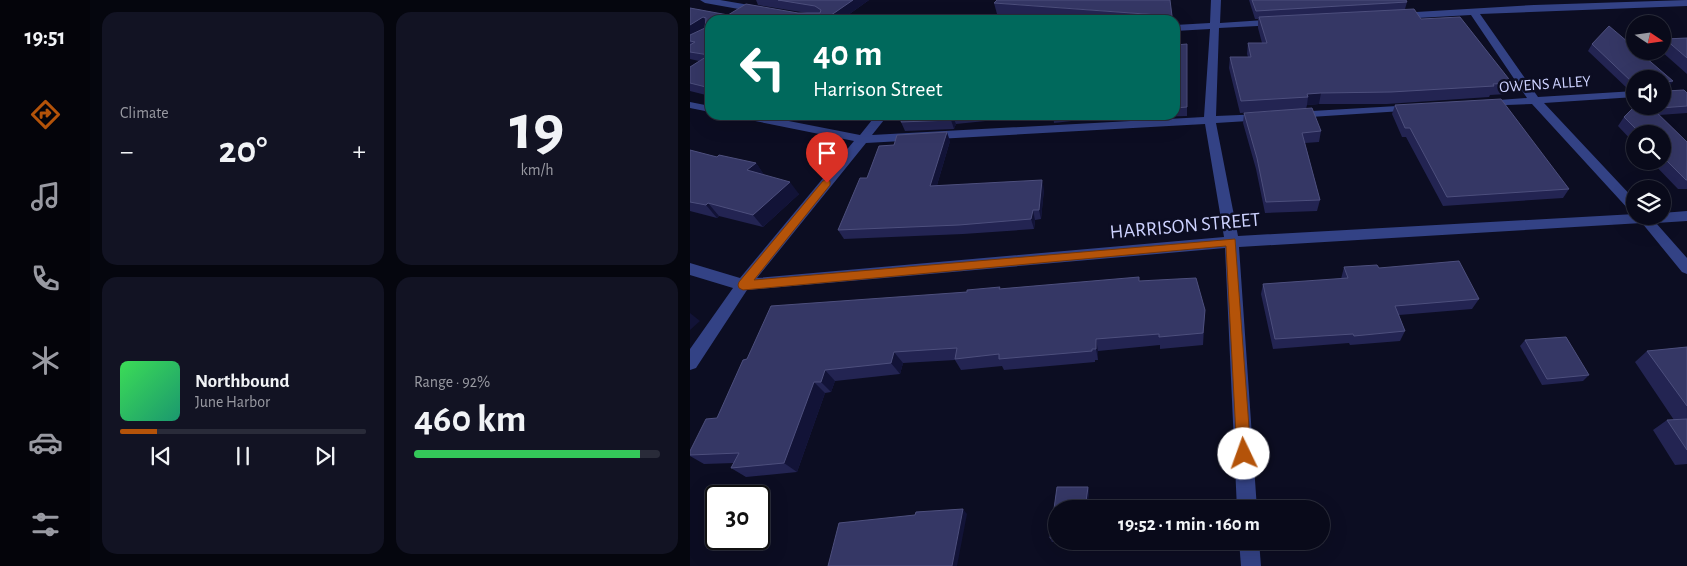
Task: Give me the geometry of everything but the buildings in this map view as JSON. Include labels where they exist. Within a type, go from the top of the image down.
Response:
[{"type":"street","points":[[706,0],[729,2],[749,8],[775,12]]},
{"type":"street","points":[[1216,0],[1210,120],[1232,242],[1246,500]]},
{"type":"street","points":[[1385,17],[1474,12],[1531,4],[1687,3]]},
{"type":"street","points":[[737,15],[749,8]]},
{"type":"street","points":[[1474,12],[1536,101],[1626,198]]},
{"type":"street","points":[[1180,28],[1285,22]]},
{"type":"street","name":"OWENS ALLEY","points":[[1476,105],[1626,95]]},
{"type":"street","points":[[690,105],[705,108]]},
{"type":"street","points":[[766,120],[863,139],[1427,107]]},
{"type":"street","points":[[690,363],[743,285],[878,120]]},
{"type":"street","name":"HARRISON STREET","points":[[1671,217],[1687,216]]},
{"type":"street","name":"HARRISON STREET","points":[[690,269],[743,285],[1232,242],[1626,219]]},
{"type":"street","points":[[1651,225],[1687,268]]},
{"type":"street","points":[[1250,550],[1251,566]]},
{"type":"route","points":[[827,183],[743,285],[1232,242],[1244,454]]}]
